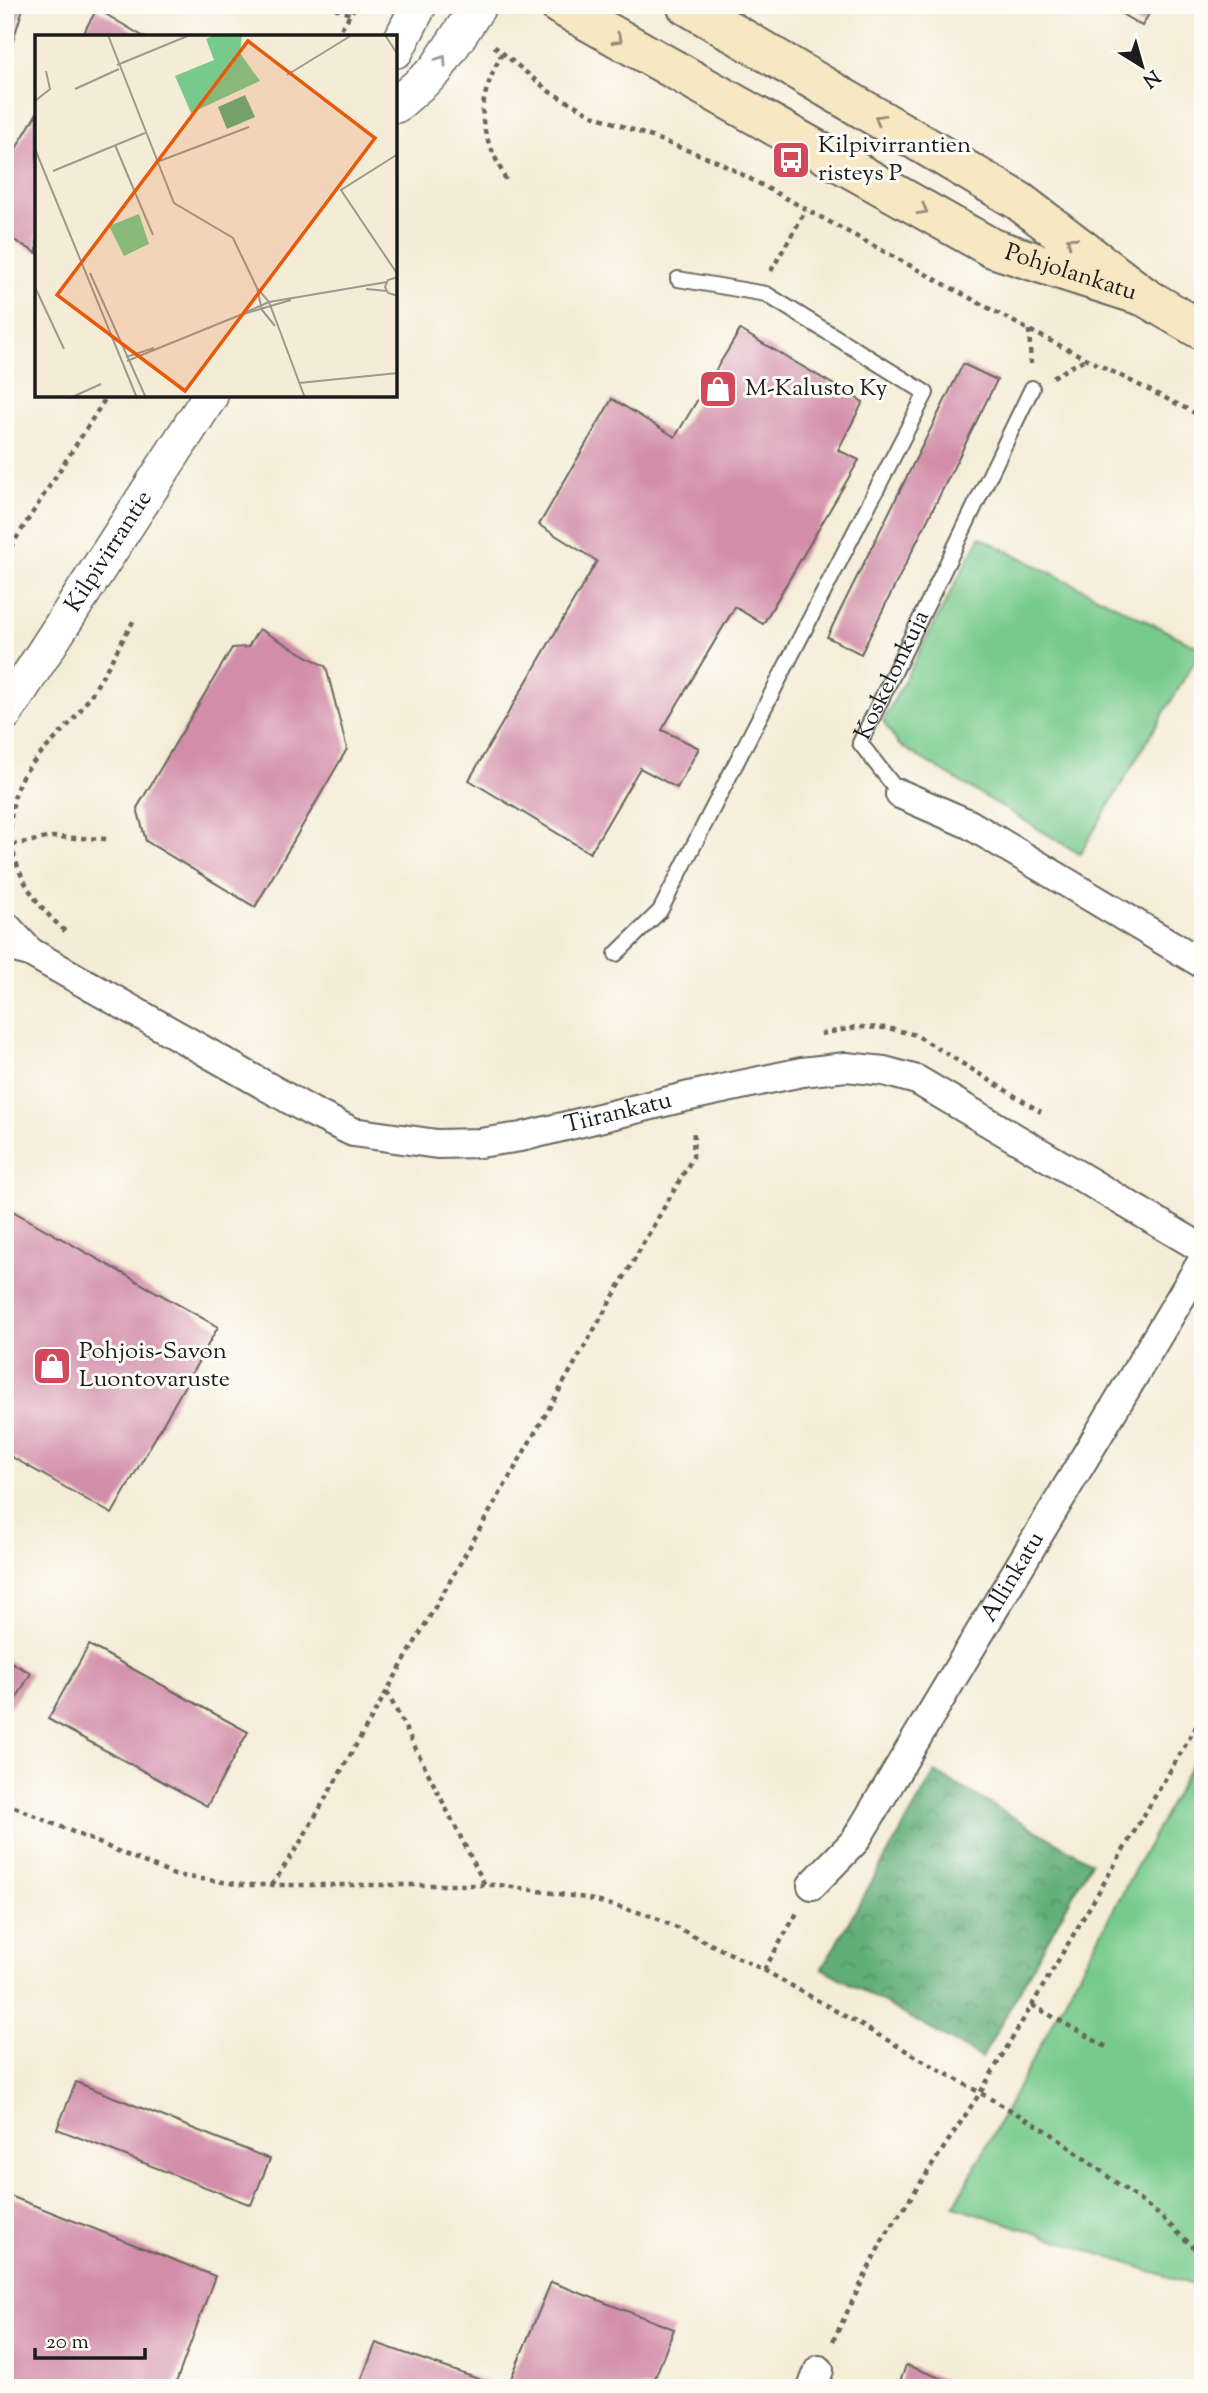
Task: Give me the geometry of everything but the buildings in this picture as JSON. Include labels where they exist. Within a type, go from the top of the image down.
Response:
[{"type":"main road","name":"Pohjolankatu","points":[[559,5],[992,248],[1145,297]]},
{"type":"main road","name":"Pohjolankatu","points":[[686,5],[1019,201],[1145,297]]},
{"type":"main road","points":[[1145,297],[1203,331]]},
{"type":"street","points":[[397,48],[419,5]]},
{"type":"street","points":[[397,104],[435,71],[472,16]]},
{"type":"street","name":"Kilpivirrantie","points":[[7,714],[209,397]]},
{"type":"street","name":"Koskelonkuja","points":[[901,794],[970,824],[1203,964]]},
{"type":"street","name":"Tiirankatu","points":[[5,925],[18,949],[312,1112],[353,1132],[437,1144],[480,1143],[521,1137],[802,1072],[846,1067],[884,1071],[917,1080],[1203,1249]]},
{"type":"street","name":"Allinkatu","points":[[812,1885],[855,1841],[1203,1259]]},
{"type":"lane","points":[[616,954],[660,911],[926,393],[766,295],[678,279]]},
{"type":"lane","name":"Koskelonkuja","points":[[901,794],[860,743],[1032,388]]},
{"type":"path","points":[[326,5],[350,14]]},
{"type":"path","points":[[337,35],[356,5]]},
{"type":"path","points":[[472,16],[502,53],[550,92],[582,109],[719,162],[1029,330],[1203,417]]},
{"type":"path","points":[[502,53],[484,94],[482,110],[486,141],[508,184]]},
{"type":"path","points":[[758,293],[806,210]]},
{"type":"path","points":[[5,556],[106,397]]},
{"type":"path","points":[[72,938],[46,915],[30,892],[16,864],[7,830],[14,795],[25,772],[77,715],[134,620]]},
{"type":"path","points":[[12,845],[52,837],[107,839]]},
{"type":"path","points":[[819,1034],[857,1027],[888,1028],[916,1035],[1042,1112]]},
{"type":"path","points":[[271,1886],[301,1841],[693,1157],[694,1128]]},
{"type":"path","points":[[386,1691],[485,1885]]},
{"type":"path","points":[[816,2379],[882,2241],[980,2093],[1203,1715]]},
{"type":"path","points":[[5,1803],[174,1875],[271,1886],[499,1885],[584,1898],[652,1916],[764,1970],[1049,2132],[1158,2214],[1203,2256]]},
{"type":"path","points":[[764,1970],[812,1885]]},
{"type":"path","points":[[1031,2005],[1110,2049]]},
{"type":"green space","points":[[980,537],[1202,649],[1080,854],[899,745],[883,721]]},
{"type":"green space","points":[[1203,1743],[1203,2292],[1199,2287],[954,2206]]},
{"type":"green space","points":[[935,1772],[1091,1862],[982,2058],[822,1968]]},
{"type":"place","name":"Kilpivirrantien risteys P","points":[[791,160]]},
{"type":"place","name":"M-Kalusto Ky","points":[[718,389]]},
{"type":"place","name":"Pohjois-Savon Luontovaruste","points":[[52,1366]]}]
